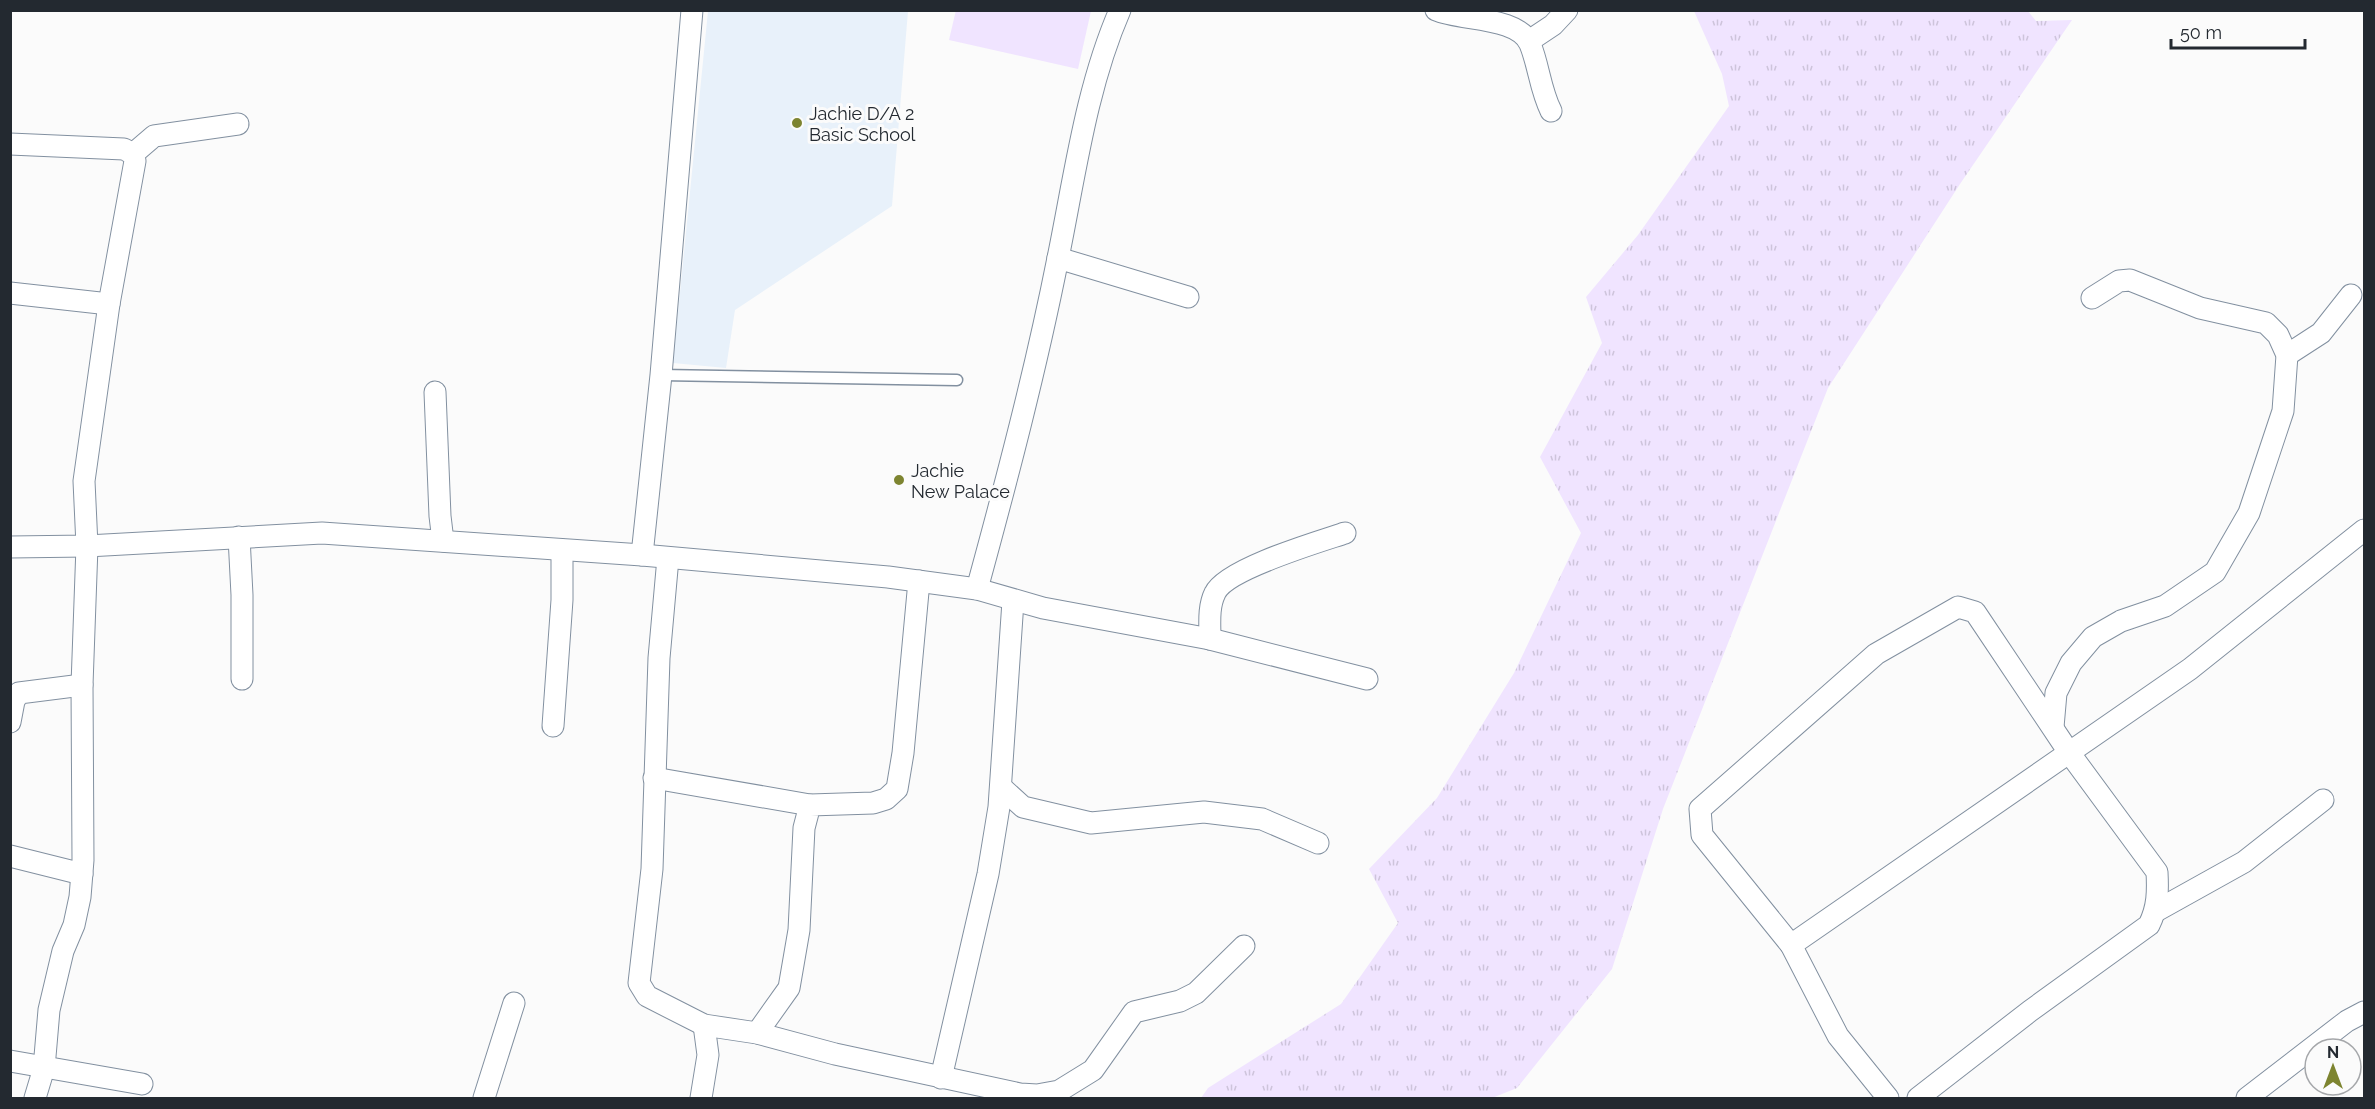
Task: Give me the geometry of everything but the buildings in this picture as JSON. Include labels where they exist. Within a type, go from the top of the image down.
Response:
[{"type":"street","points":[[642,555],[661,375],[692,10]]},
{"type":"street","points":[[977,590],[1018,439],[1058,258],[1077,154],[1109,35],[1120,10]]},
{"type":"street","points":[[1436,10],[1496,22],[1522,32],[1529,41],[1545,98],[1551,111]]},
{"type":"street","points":[[1529,41],[1553,25],[1567,10]]},
{"type":"street","points":[[133,154],[154,136],[238,124]]},
{"type":"street","points":[[10,144],[124,149],[133,154],[135,161],[109,304],[84,481],[87,546],[82,685],[82,874],[74,925],[63,951],[49,1010],[44,1068],[35,1098]]},
{"type":"street","points":[[1058,258],[1188,297]]},
{"type":"street","points":[[2053,727],[2056,693],[2071,663],[2093,637],[2121,621],[2164,606],[2215,572],[2249,513],[2283,411],[2287,355],[2278,335],[2266,323],[2200,308],[2145,284],[2130,280],[2119,281],[2092,298]]},
{"type":"street","points":[[10,293],[109,304]]},
{"type":"street","points":[[2287,355],[2321,333],[2351,295]]},
{"type":"street","points":[[435,393],[443,541]]},
{"type":"street","points":[[1791,945],[2068,751],[2190,669],[2364,530]]},
{"type":"street","points":[[10,547],[87,546],[322,533],[642,555],[919,581],[977,590],[1013,601],[1210,639],[1367,679]]},
{"type":"street","points":[[1210,639],[1210,614],[1215,592],[1228,581],[1256,565],[1345,533]]},
{"type":"street","points":[[239,537],[243,595],[242,679]]},
{"type":"street","points":[[553,726],[562,600],[562,550]]},
{"type":"street","points":[[668,558],[659,658],[652,869],[639,983],[647,996],[704,1025],[757,1033],[835,1054],[1020,1094],[1037,1095],[1059,1091],[1093,1070],[1134,1012],[1180,1001],[1196,993],[1244,946]]},
{"type":"street","points":[[654,778],[810,805],[873,803],[886,799],[897,789],[903,753],[919,581]]},
{"type":"street","points":[[941,1077],[988,874],[1001,787],[1013,601]]},
{"type":"street","points":[[1888,1098],[1838,1036],[1791,945],[1702,835],[1700,809],[1876,654],[1958,607],[1975,612],[2068,751],[2157,872],[2156,911],[2149,925],[2030,1011],[1918,1098]]},
{"type":"street","points":[[10,722],[14,701],[19,693],[82,685]]},
{"type":"street","points":[[1001,787],[1023,807],[1091,823],[1204,812],[1262,819],[1318,843]]},
{"type":"street","points":[[2156,911],[2244,862],[2323,800]]},
{"type":"street","points":[[757,1033],[789,988],[799,930],[804,828],[810,805]]},
{"type":"street","points":[[10,856],[82,874]]},
{"type":"street","points":[[484,1098],[514,1003]]},
{"type":"street","points":[[2247,1098],[2347,1021],[2364,1012]]},
{"type":"street","points":[[701,1098],[708,1055],[704,1025]]},
{"type":"street","points":[[10,1060],[142,1084]]},
{"type":"lane","points":[[661,375],[957,380]]},
{"type":"shaded area","name":"Jachie D/A 2 Basic School","points":[[708,11],[908,11],[892,206],[735,310],[726,368],[673,363]]},
{"type":"green space","points":[[956,10],[1091,10],[1078,69],[949,40]]},
{"type":"green space","points":[[2027,10],[2036,21],[2072,20],[1960,184],[1828,388],[1663,809],[1612,969],[1517,1088],[1492,1098],[1201,1098],[1208,1088],[1341,1004],[1398,923],[1369,869],[1437,798],[1514,673],[1581,533],[1540,457],[1602,343],[1586,297],[1638,235],[1729,106],[1722,74],[1694,11]]},
{"type":"place","name":"Jachie D/A 2 Basic School","points":[[797,123]]},
{"type":"place","name":"Jachie New Palace","points":[[899,480]]}]
